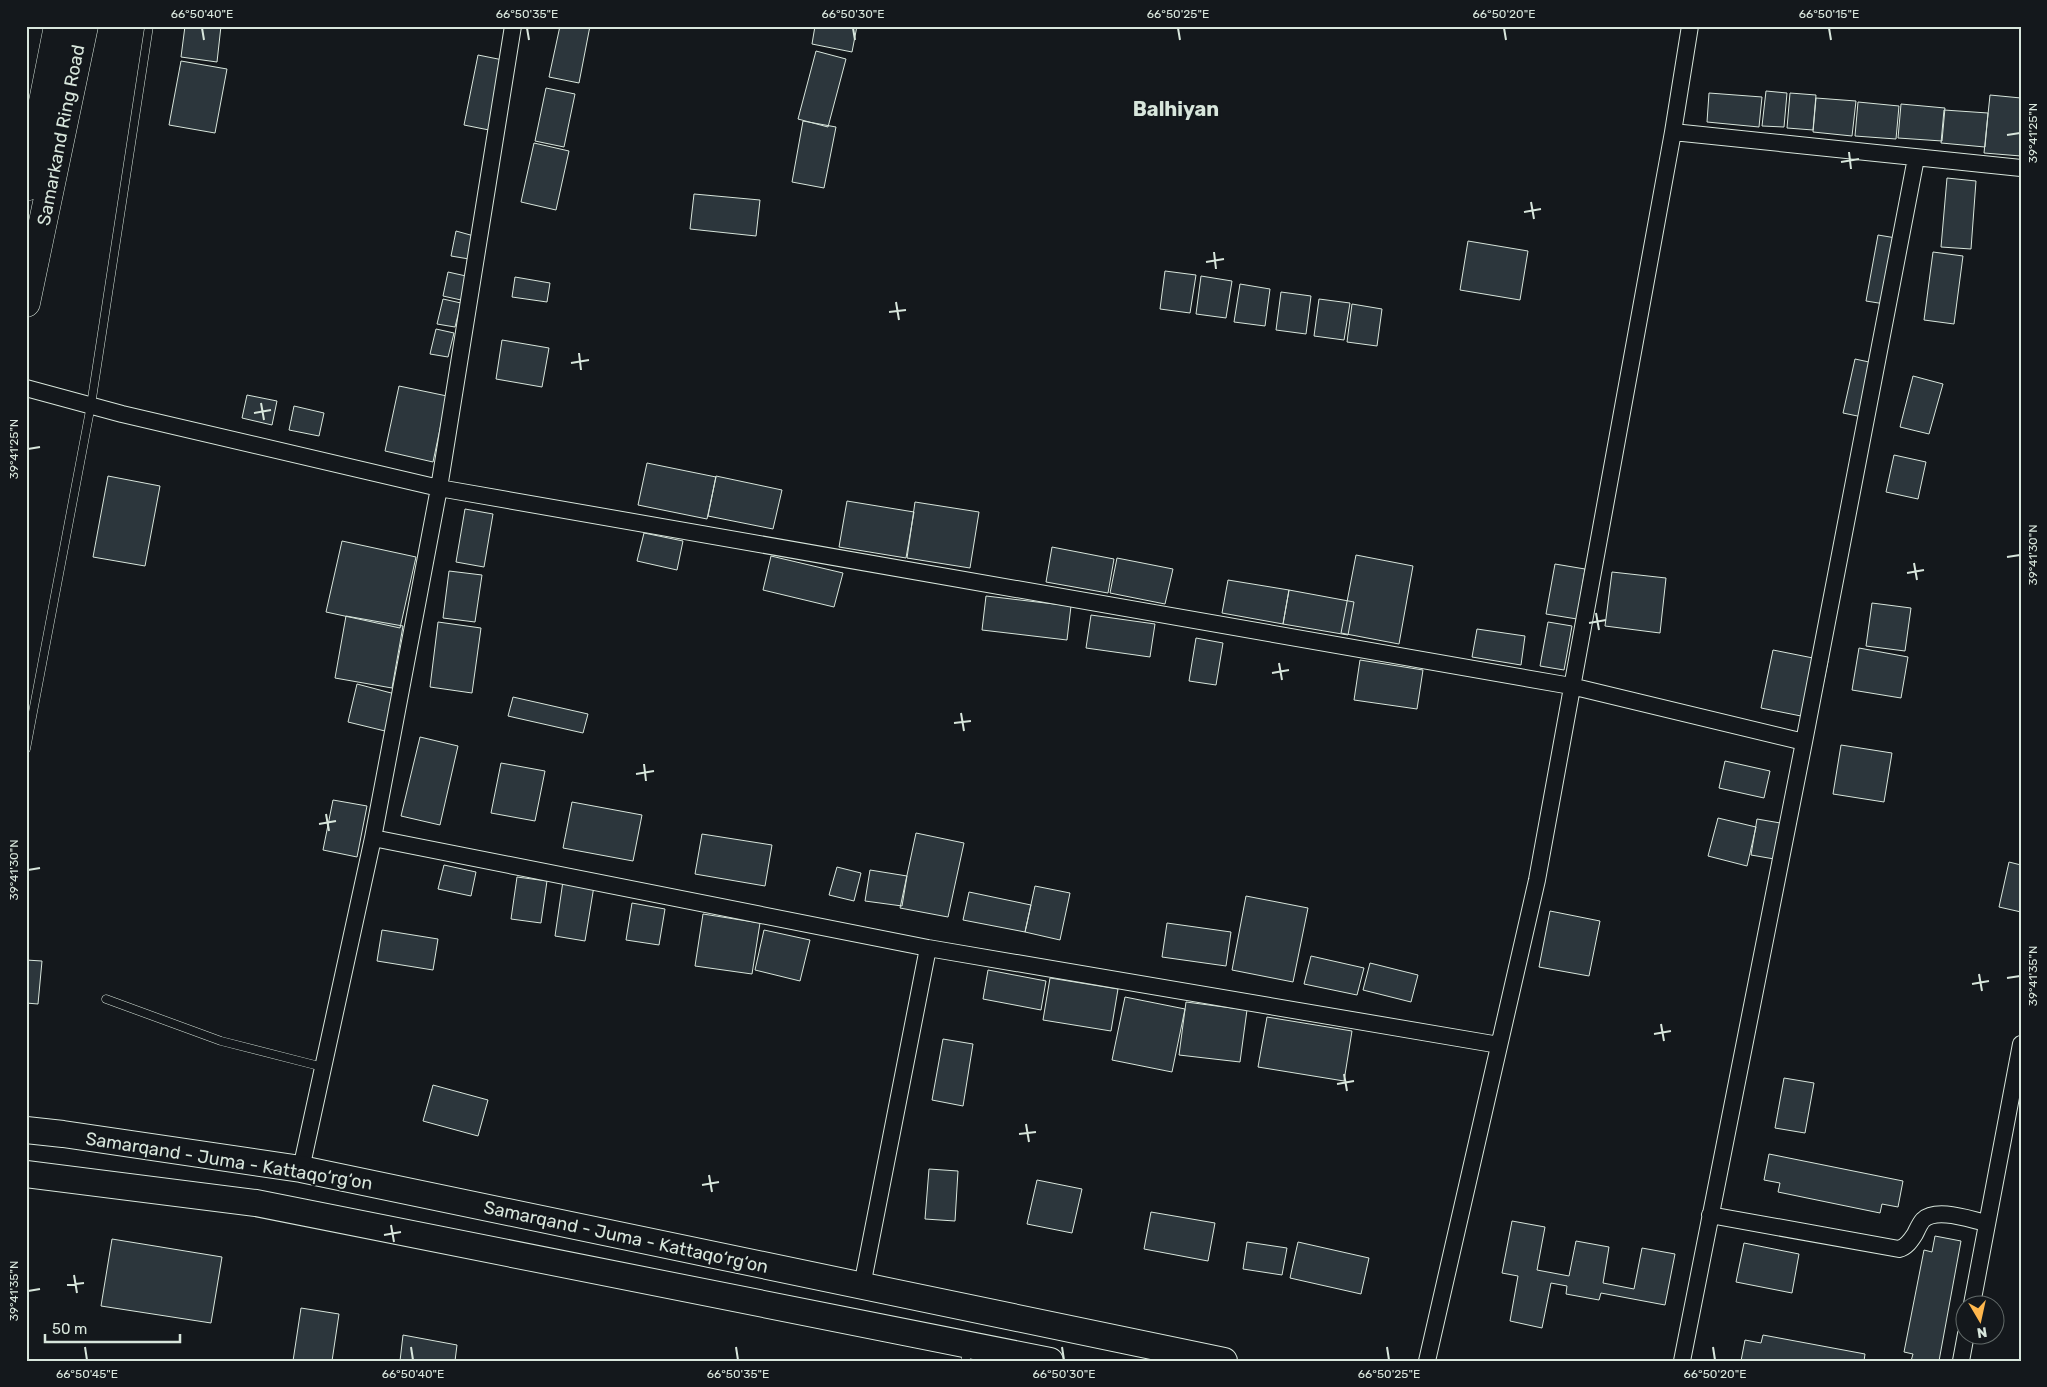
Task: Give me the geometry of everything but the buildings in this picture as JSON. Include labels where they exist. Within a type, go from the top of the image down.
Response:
[{"type":"highway","name":"Samarkand Ring Road","points":[[26,187],[58,26]]},
{"type":"highway","name":"Samarkand Ring Road","points":[[26,303],[84,26]]},
{"type":"main road","name":"Samarqand - Juma - Kattaqo‘rg‘on","points":[[26,1130],[301,1169],[1224,1361]]},
{"type":"main road","name":"Samarqand - Juma - Kattaqo‘rg‘on","points":[[26,1174],[256,1203],[968,1352],[1050,1361]]},
{"type":"street","points":[[301,1169],[373,838],[439,488],[514,26]]},
{"type":"street","points":[[1427,1361],[1537,880],[1571,686],[1674,132],[1690,26]]},
{"type":"street","points":[[1674,132],[2021,168]]},
{"type":"street","points":[[1682,1361],[1804,742],[1916,158]]},
{"type":"street","points":[[26,388],[439,488],[1571,686],[1804,742]]},
{"type":"street","points":[[373,838],[928,948],[1499,1045]]},
{"type":"street","points":[[862,1286],[928,948]]},
{"type":"street","points":[[1974,1294],[2021,1044]]},
{"type":"street","points":[[1710,1215],[1899,1249],[1904,1248],[1912,1240],[1923,1220],[1933,1215],[1944,1214],[1987,1223]]},
{"type":"street","points":[[1961,1361],[1964,1344]]},
{"type":"lane","points":[[26,749],[91,405],[149,26]]},
{"type":"lane","points":[[106,999],[221,1041],[323,1067]]},
{"type":"district","name":"Balhiyan","points":[[1176,109]]}]
